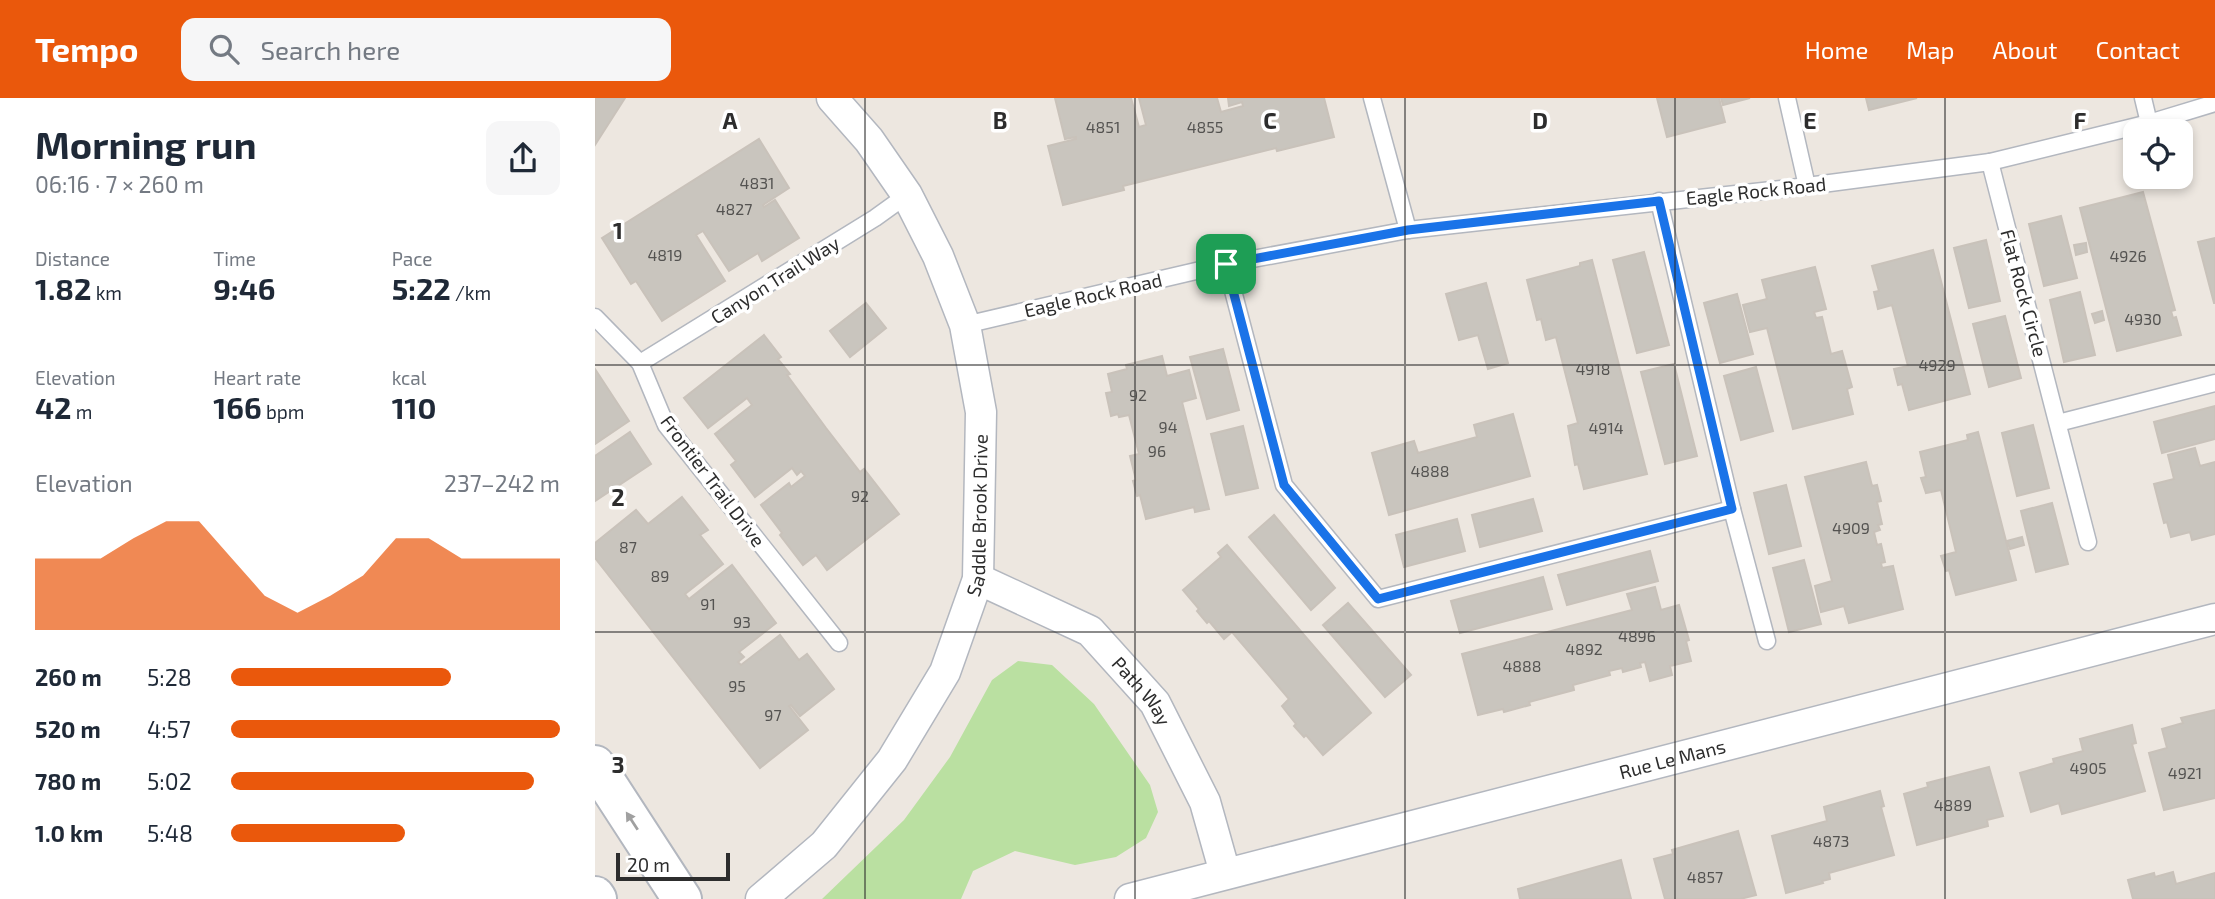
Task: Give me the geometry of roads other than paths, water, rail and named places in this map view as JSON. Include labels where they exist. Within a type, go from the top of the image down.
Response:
[{"type":"main road","points":[[595,765],[682,899]]},
{"type":"street","name":"Saddle Brook Drive","points":[[761,899],[824,845],[892,760],[945,671],[978,579],[981,412],[965,325],[938,256],[907,195],[869,140],[832,98]]},
{"type":"street","name":"Path Way","points":[[978,579],[1090,631],[1155,703],[1205,802],[1224,873]]},
{"type":"street","name":"Rue Le Mans","points":[[1130,899],[2215,619]]},
{"type":"lane","points":[[1372,98],[1408,230]]},
{"type":"lane","points":[[1787,98],[1807,186]]},
{"type":"lane","points":[[2143,98],[2149,119]]},
{"type":"lane","name":"Eagle Rock Road","points":[[2163,119],[2215,103]]},
{"type":"lane","name":"Eagle Rock Road","points":[[965,325],[1226,264],[1408,230],[1807,186],[1990,162],[2123,130]]},
{"type":"lane","name":"Flat Rock Circle","points":[[1990,162],[2088,542]]},
{"type":"lane","name":"Canyon Trail Way","points":[[641,363],[875,218],[907,195]]},
{"type":"lane","points":[[1659,201],[1732,509],[1767,641]]},
{"type":"lane","points":[[1226,264],[1284,485],[1378,599],[1732,509]]},
{"type":"lane","name":"Frontier Trail Drive","points":[[595,317],[641,363],[666,425],[839,643]]},
{"type":"lane","points":[[2058,423],[2215,383]]}]
